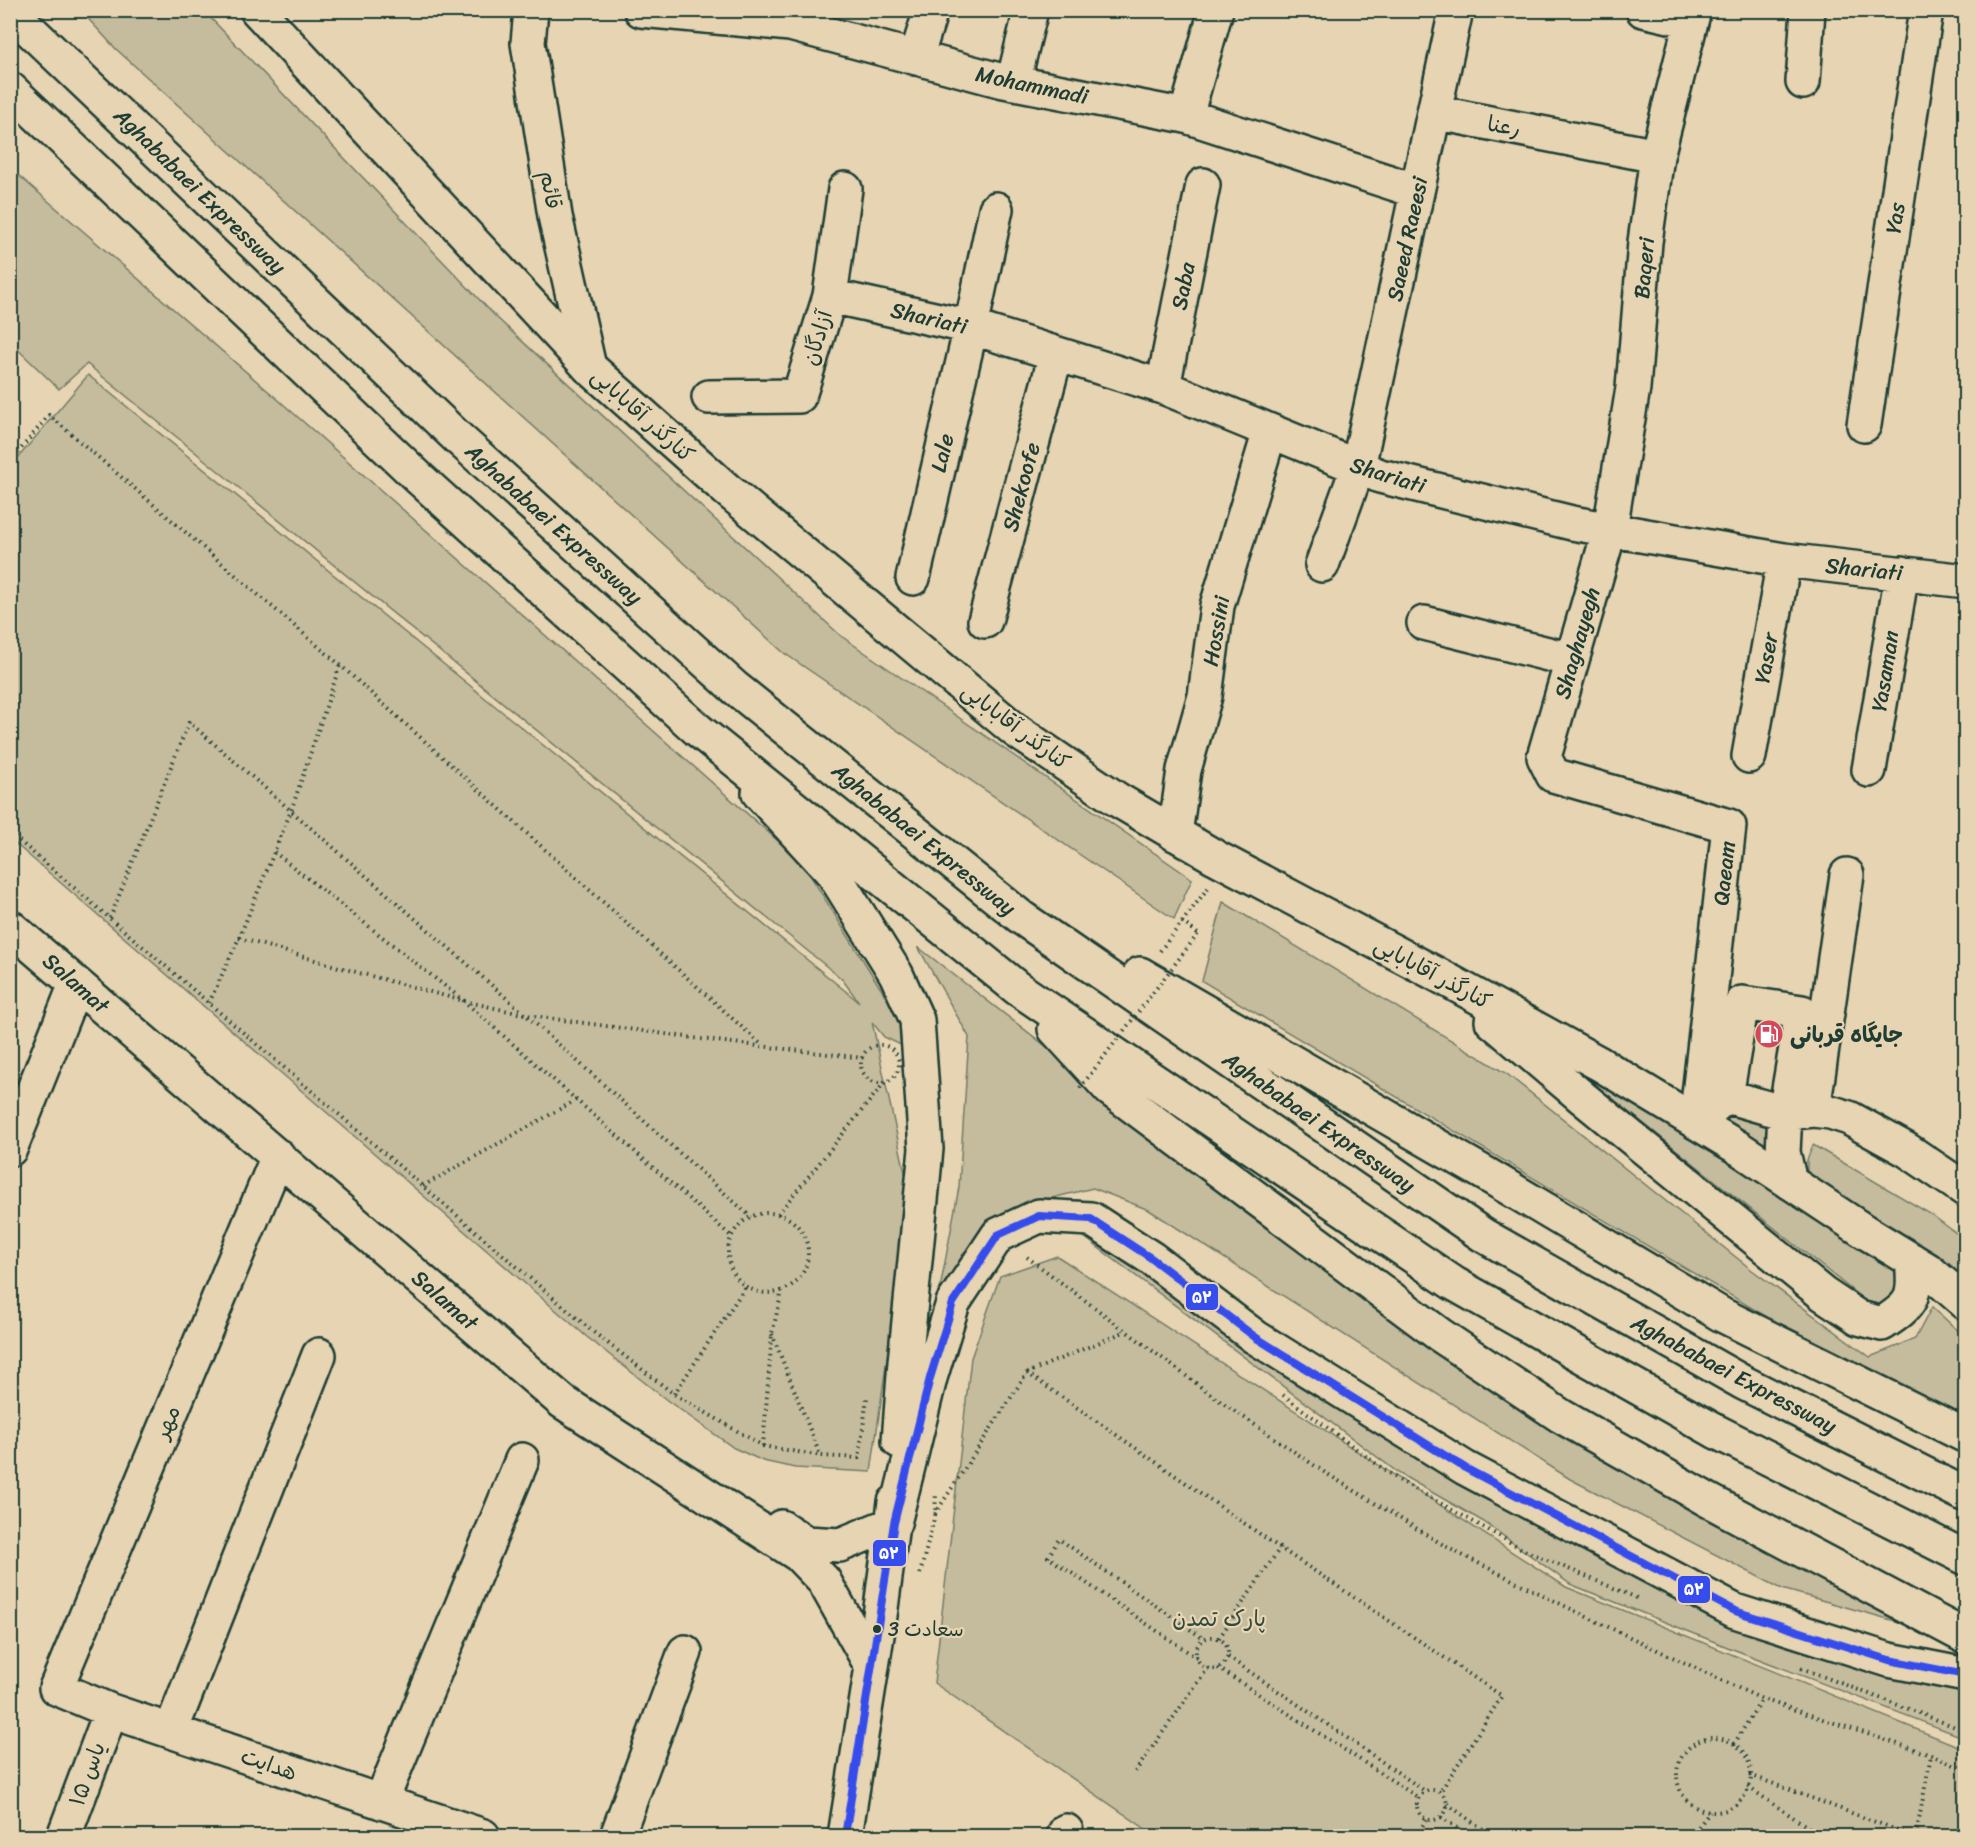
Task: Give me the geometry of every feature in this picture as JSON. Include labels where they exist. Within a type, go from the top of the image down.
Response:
[{"type":"main road","name":"کنارگذر آقابابایی","points":[[257,10],[589,367],[726,489],[1015,730],[1118,800],[1175,834],[1600,1064],[1696,1122],[1928,1270],[1965,1303]]},
{"type":"main road","name":"قائم","points":[[531,10],[528,43],[555,216],[589,367]]},
{"type":"main road","name":"Mohammadi","points":[[641,10],[790,24],[1013,83],[1186,116],[1417,191]]},
{"type":"main road","points":[[916,58],[931,10]]},
{"type":"main road","points":[[1013,83],[1031,10]]},
{"type":"main road","points":[[1186,116],[1216,10]]},
{"type":"main road","name":"Saeed Raeesi","points":[[1322,565],[1358,467],[1456,10]]},
{"type":"main road","points":[[1643,10],[1692,16]]},
{"type":"main road","points":[[1803,82],[1808,10]]},
{"type":"main road","name":"Yas","points":[[1864,425],[1926,10]]},
{"type":"main road","name":"Aghababaei Expressway","points":[[10,11],[458,438],[734,687],[1022,918],[1483,1235],[1742,1382],[1965,1495]]},
{"type":"main road","name":"Baqeri","points":[[1610,529],[1634,388],[1645,242],[1657,156],[1692,16]]},
{"type":"main road","points":[[10,89],[420,479],[711,741],[1017,988],[1453,1283],[1715,1431],[1965,1558]]},
{"type":"main road","name":"رعنا","points":[[1434,112],[1657,156]]},
{"type":"main road","name":"Saba","points":[[1163,387],[1203,185]]},
{"type":"main road","name":"آزادگان","points":[[708,397],[799,396],[830,296],[845,189]]},
{"type":"main road","name":"Lale","points":[[913,578],[996,209]]},
{"type":"main road","name":"Shariati","points":[[830,296],[971,327],[1163,387],[1380,476],[1572,523],[1784,560],[1965,581]]},
{"type":"main road","name":"Shekoofe","points":[[985,621],[1056,354]]},
{"type":"main road","name":"Hossini","points":[[1175,834],[1184,770],[1205,696],[1217,606],[1270,431]]},
{"type":"main road","name":"Shaghayegh","points":[[1544,757],[1610,529]]},
{"type":"main road","name":"Yaser","points":[[1749,756],[1784,560]]},
{"type":"main road","name":"Yasaman","points":[[1869,770],[1902,573]]},
{"type":"main road","points":[[1424,623],[1572,660]]},
{"type":"main road","points":[[711,741],[833,873],[896,974],[917,1020],[926,1149],[904,1362],[894,1523],[845,1836]]},
{"type":"main road","name":"Qaeam","points":[[1544,757],[1552,775],[1729,826],[1696,1122]]},
{"type":"main road","points":[[835,768],[1142,975],[1484,1173],[1722,1315],[1965,1436]]},
{"type":"main road","points":[[1790,1182],[1783,1152],[1799,1112],[1847,875]]},
{"type":"main road","name":"Salamat","points":[[10,908],[571,1391],[806,1543],[840,1545],[894,1523]]},
{"type":"main road","name":"Salamat","points":[[10,927],[563,1402],[799,1555],[824,1581],[872,1667]]},
{"type":"main road","points":[[1442,977],[1583,1098],[1823,1294],[1859,1318],[1882,1324],[1905,1309],[1915,1285],[1912,1260]]},
{"type":"main road","points":[[10,1149],[76,984]]},
{"type":"main road","points":[[1017,988],[1110,1089],[1440,1335],[1561,1416],[1708,1500],[1965,1637]]},
{"type":"main road","points":[[1696,1122],[1726,1096],[1742,1003],[1802,1012],[1799,1112]]},
{"type":"main road","points":[[1726,1096],[1799,1112],[1830,1112],[1849,1118],[1907,1150],[1965,1190]]},
{"type":"main road","name":"مهر","points":[[56,1688],[278,1156]]},
{"type":"main road","points":[[894,1523],[930,1378],[953,1303],[998,1235],[1039,1216],[1092,1219],[1151,1258],[1255,1337],[1465,1468],[1735,1611],[1889,1660],[1965,1675]]},
{"type":"main road","points":[[171,1731],[319,1355]]},
{"type":"main road","points":[[381,1802],[522,1460]]},
{"type":"main road","points":[[617,1836],[685,1652]]},
{"type":"main road","name":"هدایت","points":[[56,1688],[111,1711],[483,1836]]},
{"type":"main road","name":"یاس ۱۵","points":[[64,1836],[111,1711]]},
{"type":"path","points":[[10,462],[49,416],[340,665],[764,1046]]},
{"type":"path","points":[[210,1003],[291,811],[340,665]]},
{"type":"path","points":[[110,918],[189,722],[526,1015],[751,1217]]},
{"type":"path","points":[[10,833],[592,1331],[674,1395],[763,1446],[821,1456],[859,1458]]},
{"type":"path","points":[[274,852],[464,1001],[732,1237]]},
{"type":"path","points":[[1142,975],[1226,863]]},
{"type":"path","points":[[1080,1088],[1198,934],[1182,922]]},
{"type":"path","points":[[239,938],[464,1001],[526,1015],[863,1058]]},
{"type":"path","points":[[778,1214],[885,1082],[895,1076],[899,1064],[895,1052],[889,1048],[877,1046],[871,1048],[863,1058],[862,1069],[865,1075],[874,1082],[885,1082]]},
{"type":"path","points":[[423,1186],[576,1100]]},
{"type":"path","points":[[764,1213],[778,1214],[790,1219],[806,1238],[807,1263],[802,1275],[794,1284],[782,1291],[757,1292],[735,1277],[729,1264],[728,1251],[732,1237],[740,1225],[751,1217],[764,1213]]},
{"type":"path","points":[[998,1235],[1216,1399],[1324,1472],[1450,1549],[1587,1617],[1762,1699],[1930,1755],[1965,1770]]},
{"type":"path","points":[[674,1395],[746,1286]]},
{"type":"path","points":[[763,1446],[772,1334],[782,1291]]},
{"type":"path","points":[[935,1515],[1027,1373],[1126,1331]]},
{"type":"path","points":[[772,1334],[821,1456]]},
{"type":"path","points":[[1027,1373],[1280,1548],[1502,1696],[1440,1792]]},
{"type":"path","points":[[919,1579],[935,1515],[937,1492]]},
{"type":"path","points":[[1204,1639],[1059,1539],[1048,1557],[1197,1658],[1203,1666],[1218,1668],[1419,1798]]},
{"type":"path","points":[[1219,1638],[1280,1548]]},
{"type":"path","points":[[1197,1658],[1197,1647],[1204,1639],[1219,1638],[1227,1646],[1228,1657],[1218,1668]]},
{"type":"path","points":[[1228,1657],[1425,1791]]},
{"type":"path","points":[[1135,1772],[1208,1668]]},
{"type":"path","points":[[1734,1744],[1762,1699]]},
{"type":"path","points":[[1711,1738],[1723,1739],[1734,1744],[1743,1752],[1750,1775],[1749,1787],[1743,1798],[1734,1806],[1710,1812],[1698,1809],[1681,1792],[1677,1781],[1677,1769],[1685,1752],[1699,1741],[1711,1738]]},
{"type":"path","points":[[1750,1775],[1915,1836],[1930,1755]]},
{"type":"path","points":[[1749,1787],[1821,1836]]},
{"type":"path","points":[[1425,1791],[1440,1792],[1446,1799],[1446,1809],[1441,1817],[1427,1819],[1419,1812],[1417,1803],[1419,1798],[1425,1791]]},
{"type":"path","points":[[1447,1804],[1492,1836]]},
{"type":"path","points":[[1691,1836],[1710,1812]]},
{"type":"path","points":[[1441,1817],[1469,1836]]},
{"type":"path","points":[[1416,1836],[1427,1819]]},
{"type":"green space","points":[[81,11],[204,11],[496,317],[841,636],[1192,879],[1174,919],[784,653],[116,49]]},
{"type":"green space","points":[[10,168],[274,396],[802,862],[886,997],[907,1026],[907,1048],[884,1037],[872,1022],[910,1195],[871,1472],[795,1468],[763,1461],[734,1448],[668,1401],[587,1337],[11,840],[11,466],[88,375],[859,1002],[842,979],[87,364],[59,389],[11,343]]},
{"type":"green space","points":[[1223,902],[1507,1074],[1752,1270],[1870,1357],[1915,1339],[1932,1307],[1965,1337],[1965,1424],[1853,1368],[1202,981]]},
{"type":"green space","points":[[918,947],[1296,1240],[1927,1630],[1782,1589],[1570,1479],[1149,1210],[1093,1188],[1023,1205],[968,1251],[932,1332],[959,1187],[969,1037]]},
{"type":"green space","points":[[1553,1051],[1888,1259],[1904,1276],[1887,1305],[1868,1303]]},
{"type":"green space","points":[[1733,1108],[1776,1125],[1770,1148],[1714,1119]]},
{"type":"green space","points":[[1813,1145],[1932,1215],[1965,1240],[1965,1285],[1807,1178],[1807,1160]]},
{"type":"green space","points":[[1072,1228],[1119,1243],[1505,1497],[1965,1690],[1965,1738],[1570,1584],[1484,1522],[1400,1474]]},
{"type":"green space","name":"پارک تمدن","points":[[1057,1256],[1566,1587],[1965,1749],[1965,1836],[1156,1836],[934,1683],[971,1358],[1000,1276]]},
{"type":"transit line","name":"۵۲","points":[[845,1836],[894,1523],[930,1378],[953,1303],[998,1235],[1039,1216],[1091,1219],[1151,1258],[1255,1337],[1465,1468],[1735,1611],[1889,1660],[1966,1675]]},
{"type":"place","name":"جایگاه قربانی","points":[[1769,1034]]},
{"type":"place","name":"سعادت 3","points":[[877,1629]]}]
